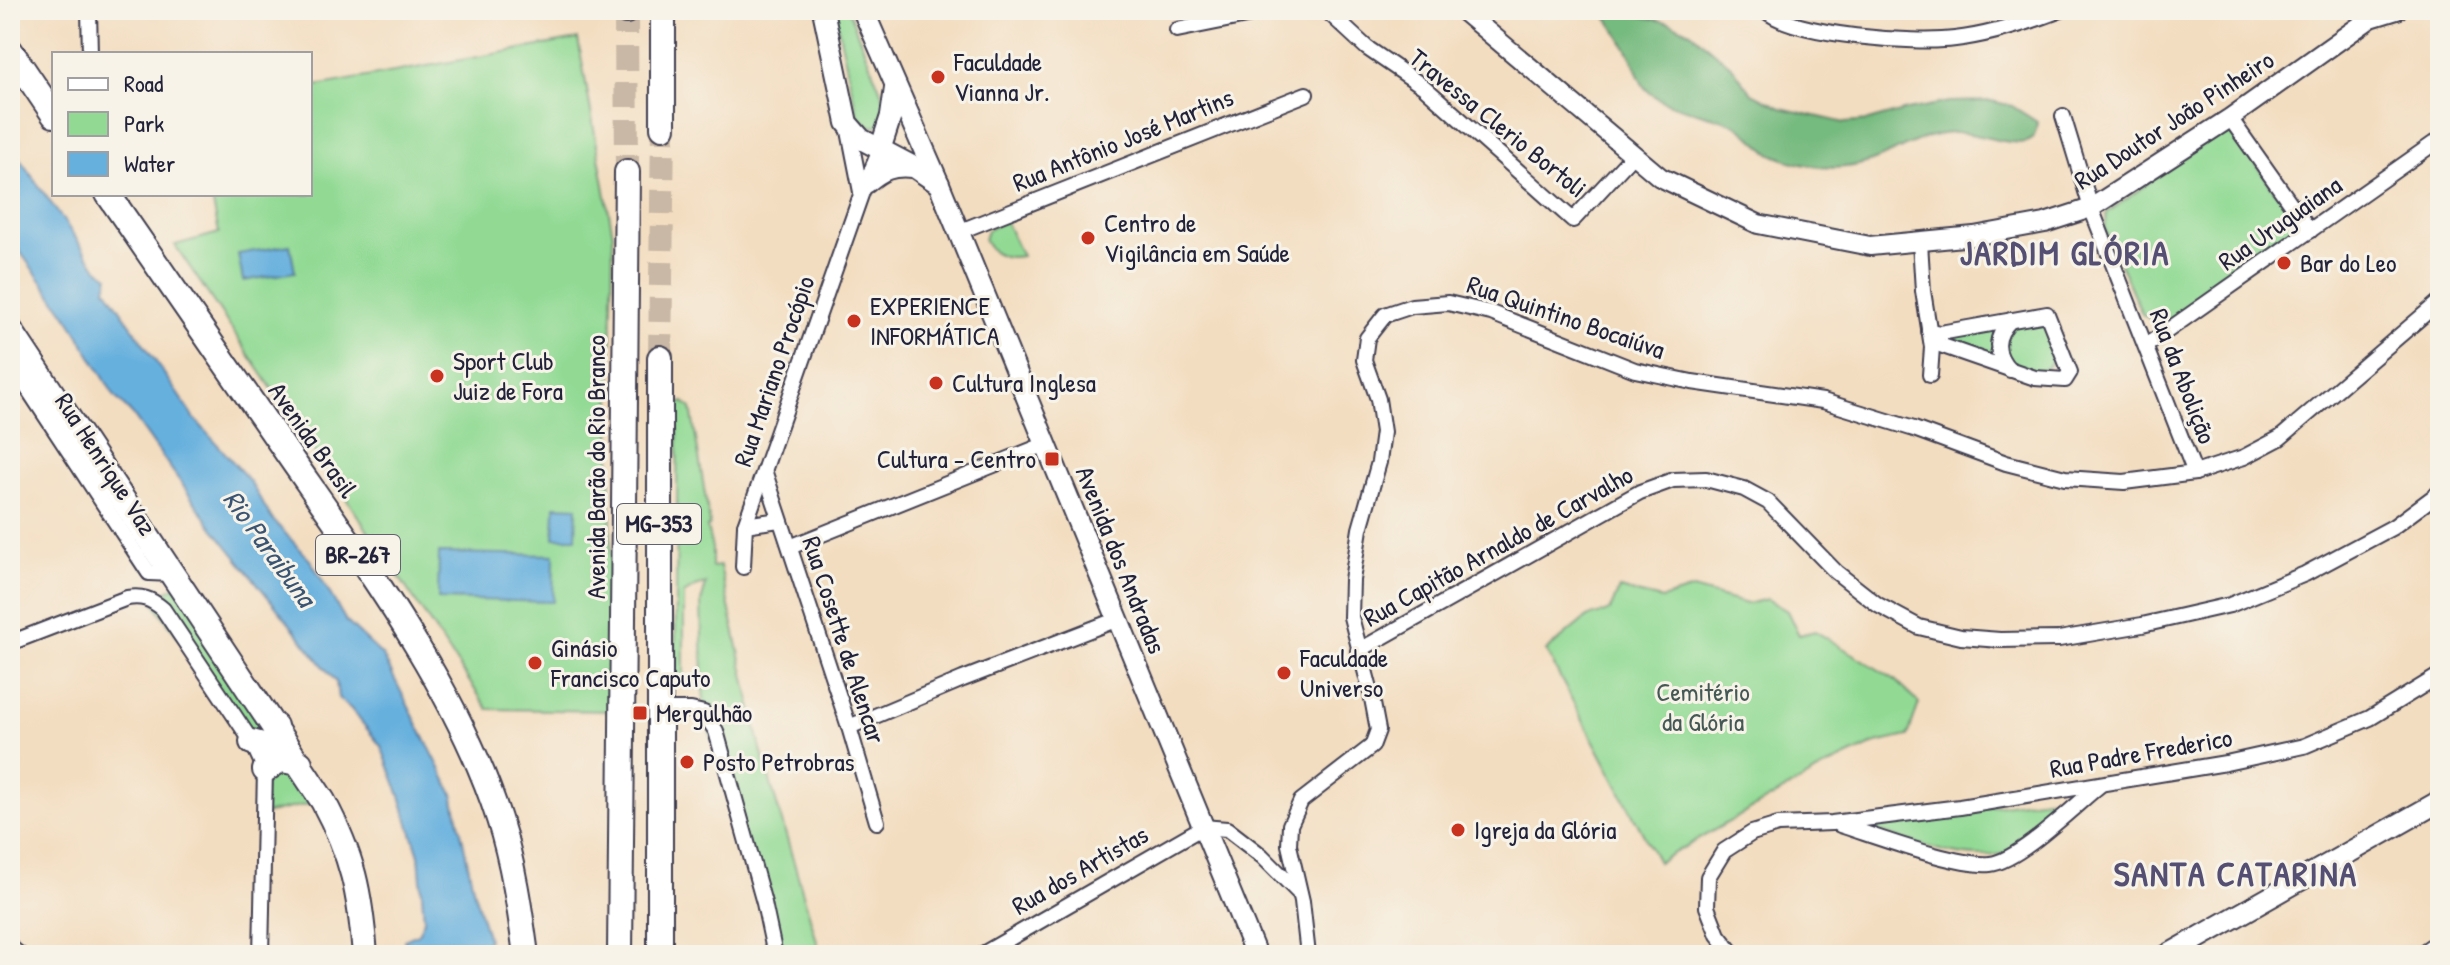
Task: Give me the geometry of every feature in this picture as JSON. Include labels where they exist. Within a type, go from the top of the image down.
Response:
[{"type":"main road","points":[[663,10],[663,127]]},
{"type":"main road","points":[[823,10],[847,123],[861,139],[939,184]]},
{"type":"main road","name":"Avenida dos Andradas","points":[[863,10],[939,184],[1046,444],[1203,827],[1251,953]]},
{"type":"main road","points":[[10,50],[50,102]]},
{"type":"main road","points":[[880,150],[891,116],[895,88]]},
{"type":"main road","points":[[864,188],[882,170],[897,166],[914,167]]},
{"type":"main road","name":"Avenida Barão do Rio Branco","points":[[620,955],[627,172]]},
{"type":"main road","name":"Avenida Brasil","points":[[109,196],[363,563],[429,669],[461,730],[499,820],[526,955]]},
{"type":"main road","points":[[10,330],[173,574],[265,746],[280,760],[300,763]]},
{"type":"main road","name":"MG-353","points":[[660,358],[660,955]]},
{"type":"main road","points":[[265,746],[300,763],[350,855],[362,906],[365,955]]},
{"type":"main road","points":[[2168,955],[2440,801]]},
{"type":"street","points":[[89,10],[89,52]]},
{"type":"street","points":[[1177,30],[1276,10]]},
{"type":"street","name":"Travessa Clerio Bortoli","points":[[1326,10],[1367,48],[1424,87],[1573,220],[1633,155]]},
{"type":"street","name":"Rua Doutor João Pinheiro","points":[[1462,10],[1660,177],[1758,224],[1870,246],[1920,242],[2045,223],[2091,208],[2230,118],[2371,18],[2397,10]]},
{"type":"street","points":[[1765,10],[1775,19],[1850,37],[1954,40],[2025,23],[2061,10]]},
{"type":"street","name":"Rua Antônio José Martins","points":[[958,232],[1306,94]]},
{"type":"street","name":"Rua da Abolição","points":[[2063,116],[2091,208],[2195,473]]},
{"type":"street","points":[[2230,118],[2310,231]]},
{"type":"street","points":[[847,123],[864,188]]},
{"type":"street","name":"Rua Uruguaiana","points":[[2147,345],[2440,139]]},
{"type":"street","name":"Rua Mariano Procópio","points":[[743,567],[745,525],[880,150]]},
{"type":"street","points":[[1920,242],[1930,335],[1930,375]]},
{"type":"street","name":"Rua Quintino Bocaiúva","points":[[1308,955],[1301,895],[1289,845],[1290,825],[1301,801],[1372,746],[1378,730],[1351,617],[1352,580],[1360,529],[1379,462],[1383,432],[1378,399],[1364,360],[1367,338],[1385,315],[1412,306],[1448,303],[1491,313],[1635,370],[1692,382],[1823,401],[1914,429],[2006,463],[2065,478],[2124,482],[2195,473],[2244,457],[2280,438],[2440,301]]},
{"type":"street","points":[[2047,314],[2070,372],[2065,380],[2046,381],[1936,343],[1930,335],[2047,314]]},
{"type":"street","points":[[2010,370],[1997,350],[2001,332],[2011,320]]},
{"type":"street","name":"Rua Henrique Vaz","points":[[10,362],[149,573],[173,574]]},
{"type":"street","points":[[790,547],[1046,444]]},
{"type":"street","name":"Rua Cosette de Alencar","points":[[765,473],[877,822]]},
{"type":"street","name":"Rua Capitão Arnaldo de Carvalho","points":[[1358,651],[1640,492],[1673,480],[1706,479],[1744,489],[1768,502],[1836,572],[1878,605],[1919,627],[1961,637],[2000,640],[2059,639],[2142,625],[2230,605],[2305,574],[2393,527],[2440,492]]},
{"type":"street","points":[[745,525],[779,520]]},
{"type":"street","points":[[10,643],[127,598],[141,596],[163,609],[265,746],[261,955]]},
{"type":"street","points":[[849,727],[1118,619]]},
{"type":"street","name":"Rua Padre Frederico","points":[[1832,823],[2101,784],[2304,746],[2370,718],[2440,675]]},
{"type":"street","points":[[661,710],[704,713],[716,731],[764,903],[775,955]]},
{"type":"street","points":[[1734,955],[1718,935],[1707,907],[1708,877],[1724,851],[1752,833],[1778,825],[1832,823],[1965,862],[1991,864],[2016,854],[2101,784]]},
{"type":"street","points":[[1203,827],[1227,829],[1262,856],[1301,895]]},
{"type":"street","name":"Rua dos Artistas","points":[[981,955],[1203,827]]},
{"type":"street","points":[[2419,955],[2440,940]]},
{"type":"street","points":[[10,947],[20,955]]},
{"type":"green space","points":[[834,10],[848,10],[887,106],[880,125],[871,127],[858,117]]},
{"type":"green space","points":[[1600,10],[1630,10],[1633,14],[1671,23],[1691,32],[1733,68],[1752,93],[1781,108],[1845,123],[1868,121],[1949,102],[1992,101],[2012,106],[2037,122],[2035,133],[2032,139],[2019,143],[1961,133],[1944,134],[1915,142],[1875,160],[1846,167],[1819,167],[1791,161],[1769,153],[1736,125],[1665,102],[1646,89],[1622,41]]},
{"type":"green space","name":"Sport Club Juiz de Fora","points":[[578,39],[613,235],[610,448],[613,711],[488,709],[175,245],[219,233],[211,196],[312,196],[312,87]]},
{"type":"green space","points":[[2221,131],[2232,133],[2300,227],[2174,321],[2155,322],[2142,314],[2105,229],[2107,213]]},
{"type":"green space","points":[[1005,221],[1022,256],[1000,255],[984,240],[987,230]]},
{"type":"green space","points":[[2040,321],[2053,341],[2053,358],[2049,365],[2034,373],[2008,366],[2003,333],[2008,326]]},
{"type":"green space","points":[[2007,322],[2000,332],[2007,368],[1939,337]]},
{"type":"green space","points":[[684,402],[691,408],[710,525],[707,528],[712,548],[712,567],[720,566],[761,750],[821,955],[775,955],[704,713],[701,602],[706,584],[684,594],[684,682],[675,683],[678,409],[679,404]]},
{"type":"green space","points":[[179,584],[275,726],[252,742],[152,600]]},
{"type":"green space","name":"Cemitério da Glória","points":[[1619,589],[1662,599],[1693,589],[1747,604],[1767,599],[1787,611],[1799,635],[1815,631],[1894,679],[1919,703],[1908,736],[1876,743],[1829,765],[1658,862],[1546,651],[1587,617],[1610,611]]},
{"type":"green space","points":[[280,760],[323,801],[264,814],[265,770]]},
{"type":"green space","points":[[2082,794],[2031,837],[1998,855],[1959,854],[1858,825]]},
{"type":"water","name":"Rio Paraibuna","points":[[10,145],[97,268],[109,276],[106,288],[194,418],[249,480],[272,519],[311,561],[346,621],[383,656],[453,794],[474,892],[488,939],[484,955],[408,955],[404,940],[418,934],[424,920],[419,855],[381,746],[338,698],[336,682],[213,528],[132,414],[115,397],[69,319],[10,238]]},
{"type":"water","points":[[290,245],[295,272],[243,281],[238,254]]},
{"type":"water","points":[[555,506],[577,507],[576,538],[554,538]]},
{"type":"water","points":[[439,553],[554,555],[553,602],[438,599]]},
{"type":"tunnel","points":[[626,11],[627,172]]},
{"type":"tunnel","points":[[660,358],[663,127]]},
{"type":"place","name":"Faculdade Vianna Jr.","points":[[938,77]]},
{"type":"place","name":"Centro de Vigilância em Saúde","points":[[1088,238]]},
{"type":"place","name":"Bar do Leo","points":[[2284,263]]},
{"type":"place","name":"EXPERIENCE INFORMÁTICA","points":[[854,321]]},
{"type":"place","name":"Sport Club Juiz de Fora","points":[[437,376]]},
{"type":"place","name":"Cultura Inglesa","points":[[936,383]]},
{"type":"place","name":"Cultura - Centro","points":[[1052,459]]},
{"type":"place","name":"Ginásio Francisco Caputo","points":[[535,663]]},
{"type":"place","name":"Faculdade Universo","points":[[1284,673]]},
{"type":"place","name":"Mergulhão","points":[[640,713]]},
{"type":"place","name":"Posto Petrobras","points":[[687,762]]},
{"type":"place","name":"Igreja da Glória","points":[[1458,830]]},
{"type":"district","name":"JARDIM GLÓRIA","points":[[2065,253]]},
{"type":"district","name":"SANTA CATARINA","points":[[2236,874]]}]
